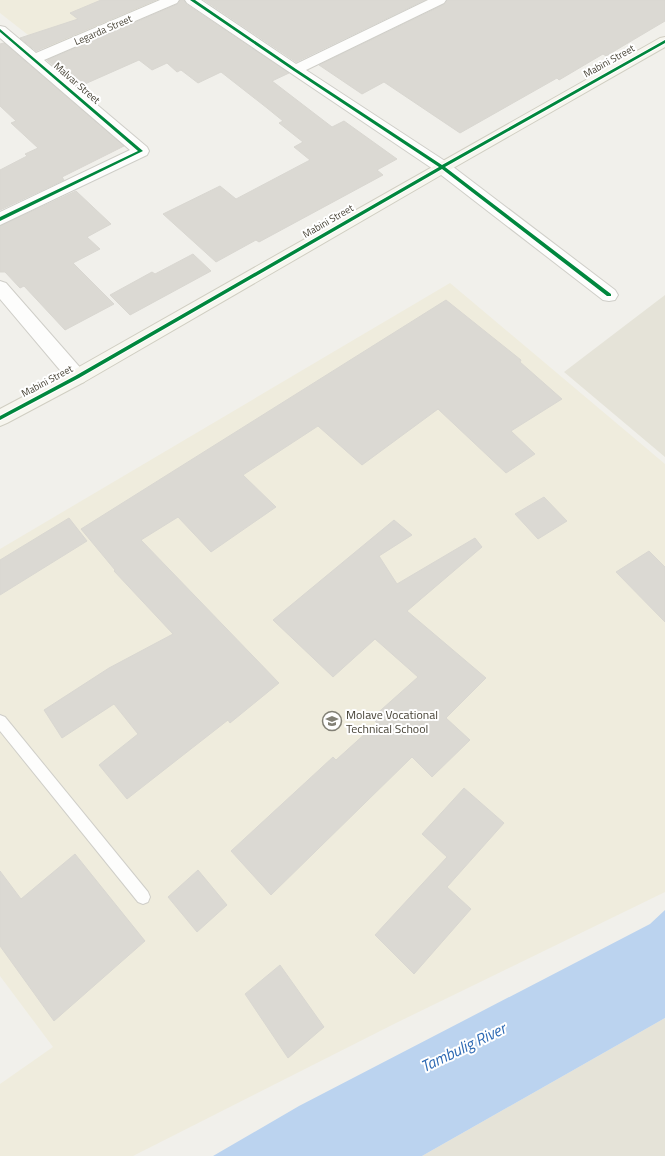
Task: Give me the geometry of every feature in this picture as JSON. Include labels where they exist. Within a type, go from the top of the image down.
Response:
[{"type":"street","name":"Legarda Street","points":[[34,59],[172,0]]},
{"type":"street","points":[[192,0],[442,167],[609,295]]},
{"type":"street","points":[[295,70],[439,0]]},
{"type":"street","name":"Malvar Street","points":[[0,30],[141,151],[0,219]]},
{"type":"street","name":"Mabini Street","points":[[0,418],[77,377],[442,167],[665,41]]},
{"type":"street","points":[[0,287],[77,377]]},
{"type":"lane","points":[[0,721],[143,897]]},
{"type":"shaded area","points":[[0,0],[160,0],[46,49],[0,13]]},
{"type":"shaded area","name":"Molave Vocational Technical School","points":[[450,283],[665,464],[665,892],[396,1023],[133,1156],[0,1156],[0,1084],[53,1047],[0,976],[0,549]]},
{"type":"shaded area","points":[[665,295],[665,457],[564,372]]},
{"type":"shaded area","points":[[665,1018],[665,1156],[422,1156]]},
{"type":"water","name":"Tambulig River","points":[[665,910],[665,1018],[422,1156],[213,1156],[299,1106],[650,924]]},
{"type":"building","points":[[101,0],[156,0],[36,51],[20,38],[78,19],[70,13]]},
{"type":"building","points":[[180,0],[184,0],[186,4],[289,73],[272,81],[332,127],[344,121],[397,159],[377,170],[383,175],[259,242],[256,240],[216,262],[163,214],[220,186],[236,199],[310,160],[294,147],[303,142],[279,123],[283,121],[221,72],[198,83],[181,70],[177,72],[167,63],[152,70],[139,60],[78,87],[47,60],[178,4]]},
{"type":"building","points":[[204,0],[425,0],[296,62]]},
{"type":"building","points":[[447,0],[665,0],[665,21],[606,56],[603,54],[559,80],[557,78],[460,133],[384,82],[362,94],[319,65],[445,4]]},
{"type":"building","points":[[4,43],[124,146],[62,177],[64,180],[0,210],[0,170],[27,156],[25,154],[38,148],[11,123],[16,121],[0,106],[0,44]]},
{"type":"building","points":[[76,191],[111,224],[87,237],[100,249],[73,263],[114,304],[65,330],[24,286],[20,288],[5,272],[0,272],[0,226]]},
{"type":"building","points":[[193,254],[211,271],[130,315],[110,295],[152,272],[155,274]]},
{"type":"building","points":[[446,300],[521,360],[520,362],[562,399],[511,431],[535,454],[506,473],[438,409],[362,465],[318,426],[243,475],[276,507],[211,552],[178,517],[141,540],[279,683],[230,723],[228,720],[127,799],[99,765],[138,734],[114,704],[62,738],[44,710],[109,668],[173,634],[114,571],[115,570],[81,529]]},
{"type":"building","points":[[544,497],[567,521],[538,539],[515,514]]},
{"type":"building","points":[[69,518],[87,541],[0,595],[0,560]]},
{"type":"building","points":[[394,520],[412,535],[379,556],[397,584],[475,538],[482,547],[407,611],[486,678],[446,718],[470,740],[432,777],[412,757],[271,895],[231,851],[333,757],[336,760],[377,723],[372,718],[418,677],[375,639],[333,677],[273,620]]},
{"type":"building","points":[[649,551],[665,567],[665,622],[616,572]]},
{"type":"building","points":[[464,788],[504,823],[447,887],[471,909],[414,974],[375,935],[447,857],[422,834]]},
{"type":"building","points":[[75,854],[145,941],[54,1021],[0,946],[0,871],[21,899]]},
{"type":"building","points":[[198,870],[227,905],[197,932],[168,897]]},
{"type":"building","points":[[280,965],[324,1027],[288,1058],[245,994]]},
{"type":"cycle path","points":[[192,0],[442,167],[609,295]]},
{"type":"cycle path","points":[[0,30],[141,151],[0,219]]},
{"type":"cycle path","points":[[0,418],[77,377],[442,167],[665,41]]},
{"type":"place","name":"Molave Vocational Technical School","points":[[332,721]]}]
